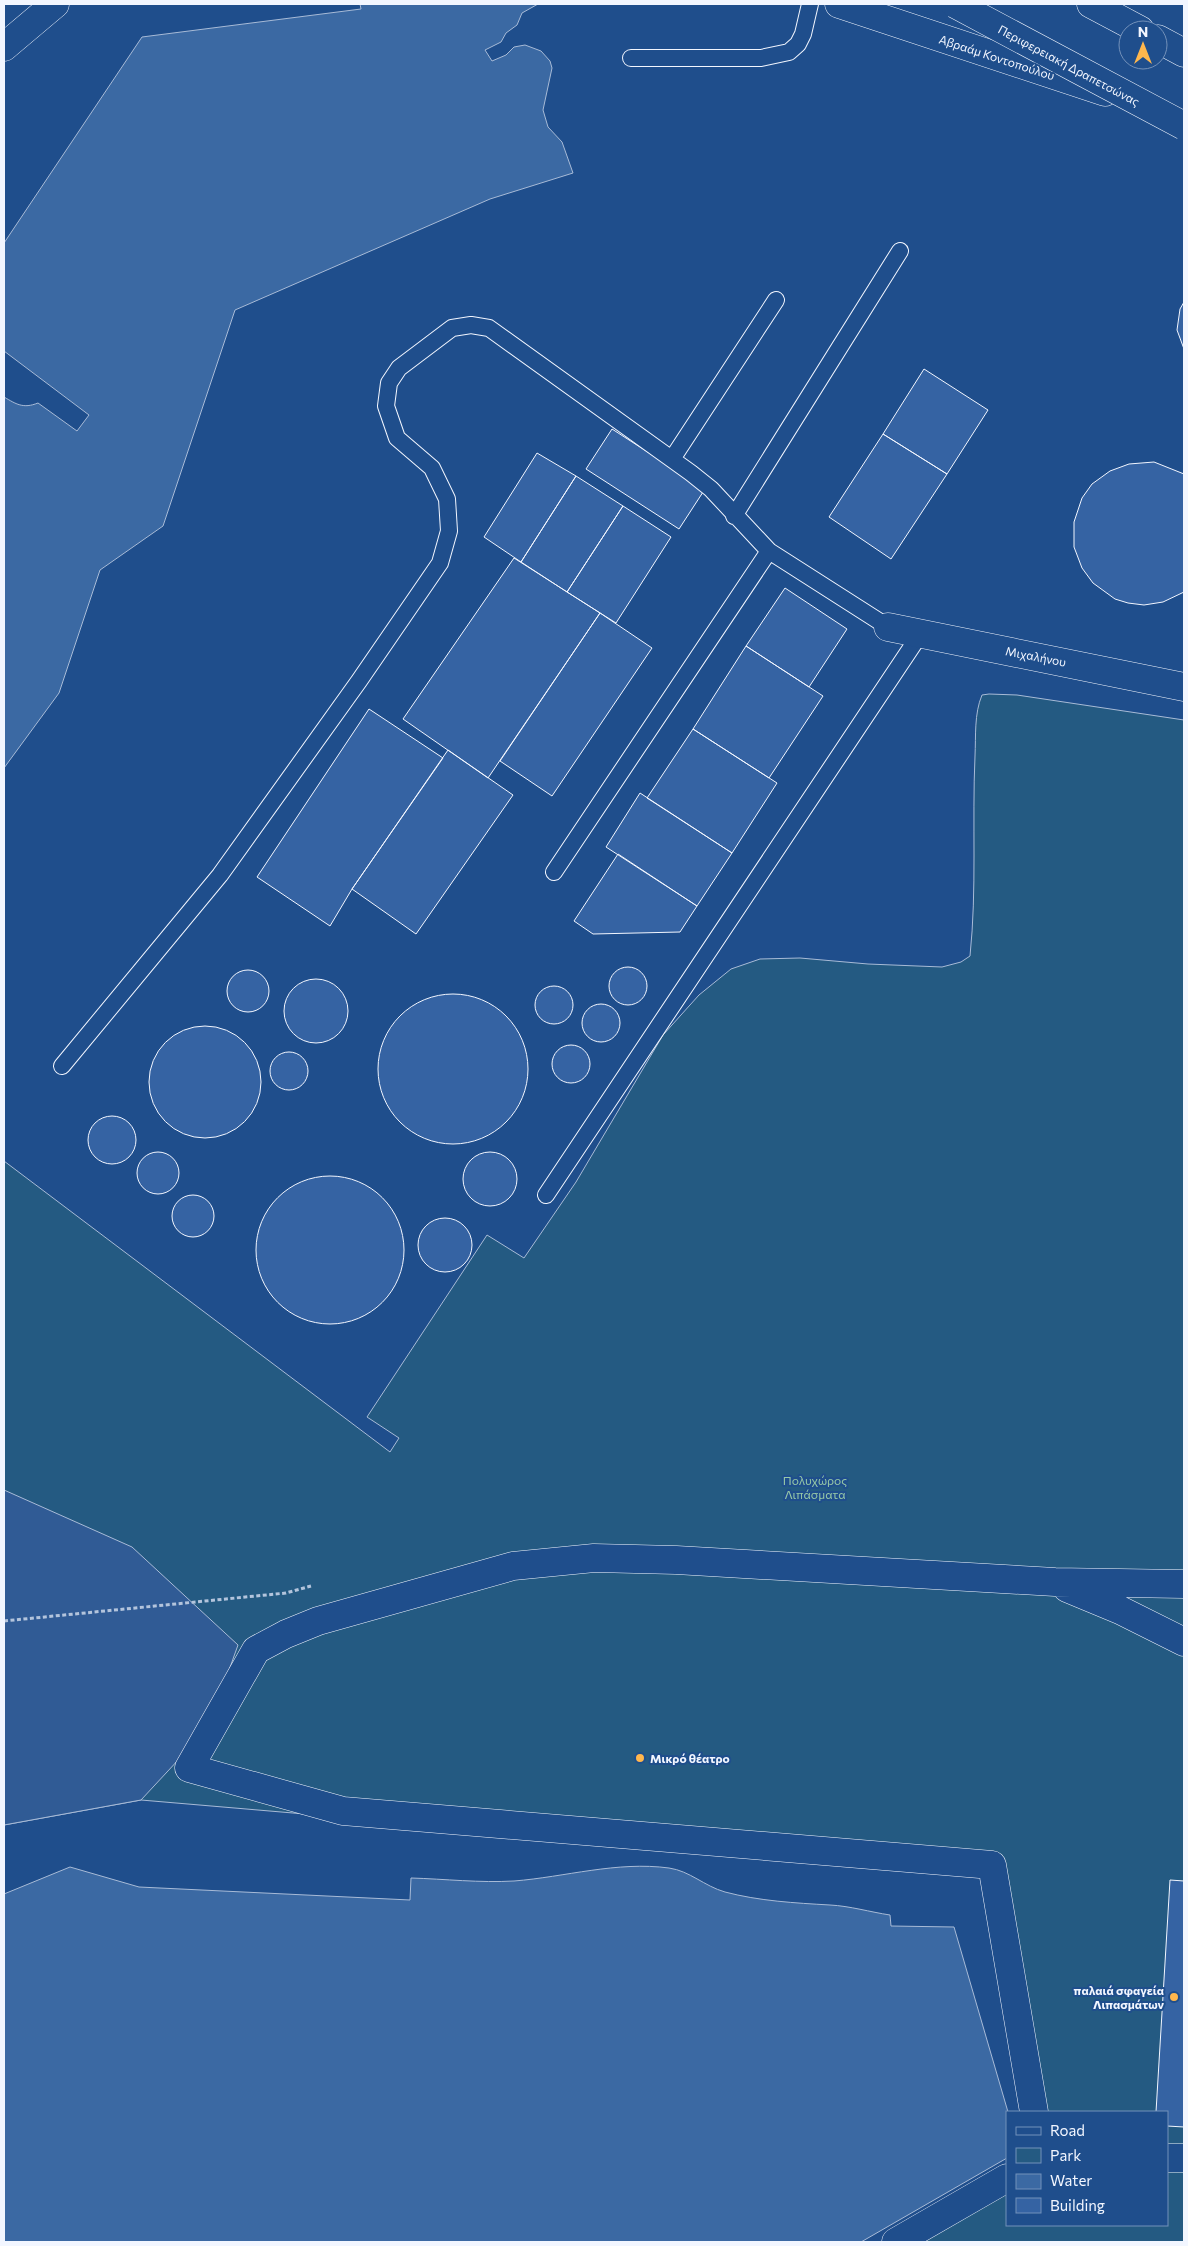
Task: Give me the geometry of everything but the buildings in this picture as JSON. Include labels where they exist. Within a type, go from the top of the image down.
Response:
[{"type":"street","points":[[4,47],[55,4]]},
{"type":"street","name":"Αβραάμ Κοντοπούλου","points":[[839,4],[1184,118]]},
{"type":"street","name":"Περιφερειακή Δραπετσώνας","points":[[954,4],[1184,126]]},
{"type":"street","points":[[1091,4],[1121,20]]},
{"type":"street","points":[[1168,44],[1184,53]]},
{"type":"street","name":"Μιχαλήνου","points":[[888,627],[1184,686]]},
{"type":"street","points":[[1034,2111],[992,1865],[342,1811],[189,1768],[256,1650],[286,1634],[318,1621],[513,1566],[594,1558],[676,1560],[1054,1582],[1184,1584]]},
{"type":"street","points":[[1054,1582],[1120,1610],[1184,1642]]},
{"type":"street","points":[[1168,2158],[1184,2158]]},
{"type":"street","points":[[896,2242],[1006,2179]]},
{"type":"lane","points":[[631,58],[775,56],[789,52],[798,44],[803,34],[810,4]]},
{"type":"lane","points":[[734,516],[900,251]]},
{"type":"lane","points":[[672,459],[776,300]]},
{"type":"lane","points":[[62,1066],[220,875],[359,681],[440,563],[449,531],[447,500],[432,468],[397,438],[386,406],[390,383],[399,368],[452,328],[471,325],[489,328],[711,489],[734,516],[769,551],[888,627]]},
{"type":"lane","points":[[554,872],[769,551]]},
{"type":"lane","points":[[546,1194],[921,633]]},
{"type":"green space","name":"Πολυχώρος Λιπάσματα","points":[[982,695],[1017,695],[1184,720],[1184,2242],[882,2242],[1006,2172],[1006,2226],[1168,2226],[1168,2111],[1046,2111],[982,1872],[141,1800],[4,1825],[4,1161],[390,1452],[399,1438],[367,1417],[487,1235],[524,1258],[576,1182],[663,1035],[699,995],[731,969],[760,959],[800,958],[868,964],[942,967],[961,962],[970,956],[973,906],[976,725],[979,702]]},
{"type":"shaded area","points":[[4,1490],[132,1547],[238,1645],[213,1715],[193,1744],[141,1800],[4,1825]]},
{"type":"water","points":[[360,4],[538,4],[522,13],[517,25],[506,33],[501,42],[485,50],[492,61],[506,55],[514,47],[525,45],[541,51],[550,61],[552,68],[543,110],[548,127],[562,142],[573,173],[490,199],[235,310],[163,526],[100,570],[59,693],[4,768],[4,397],[24,406],[38,403],[77,431],[89,415],[4,351],[4,243],[142,37],[361,9]]},
{"type":"water","points":[[650,1866],[677,1870],[717,1889],[751,1898],[845,1907],[890,1915],[891,1926],[954,1927],[1008,2111],[1006,2111],[1006,2159],[861,2242],[4,2242],[4,1894],[70,1867],[139,1887],[410,1900],[411,1878],[514,1881],[611,1868]]},
{"type":"place","name":"Μικρό θέατρο","points":[[640,1758]]},
{"type":"place","name":"παλαιά σφαγεία Λιπασμάτων","points":[[1174,1997]]}]
